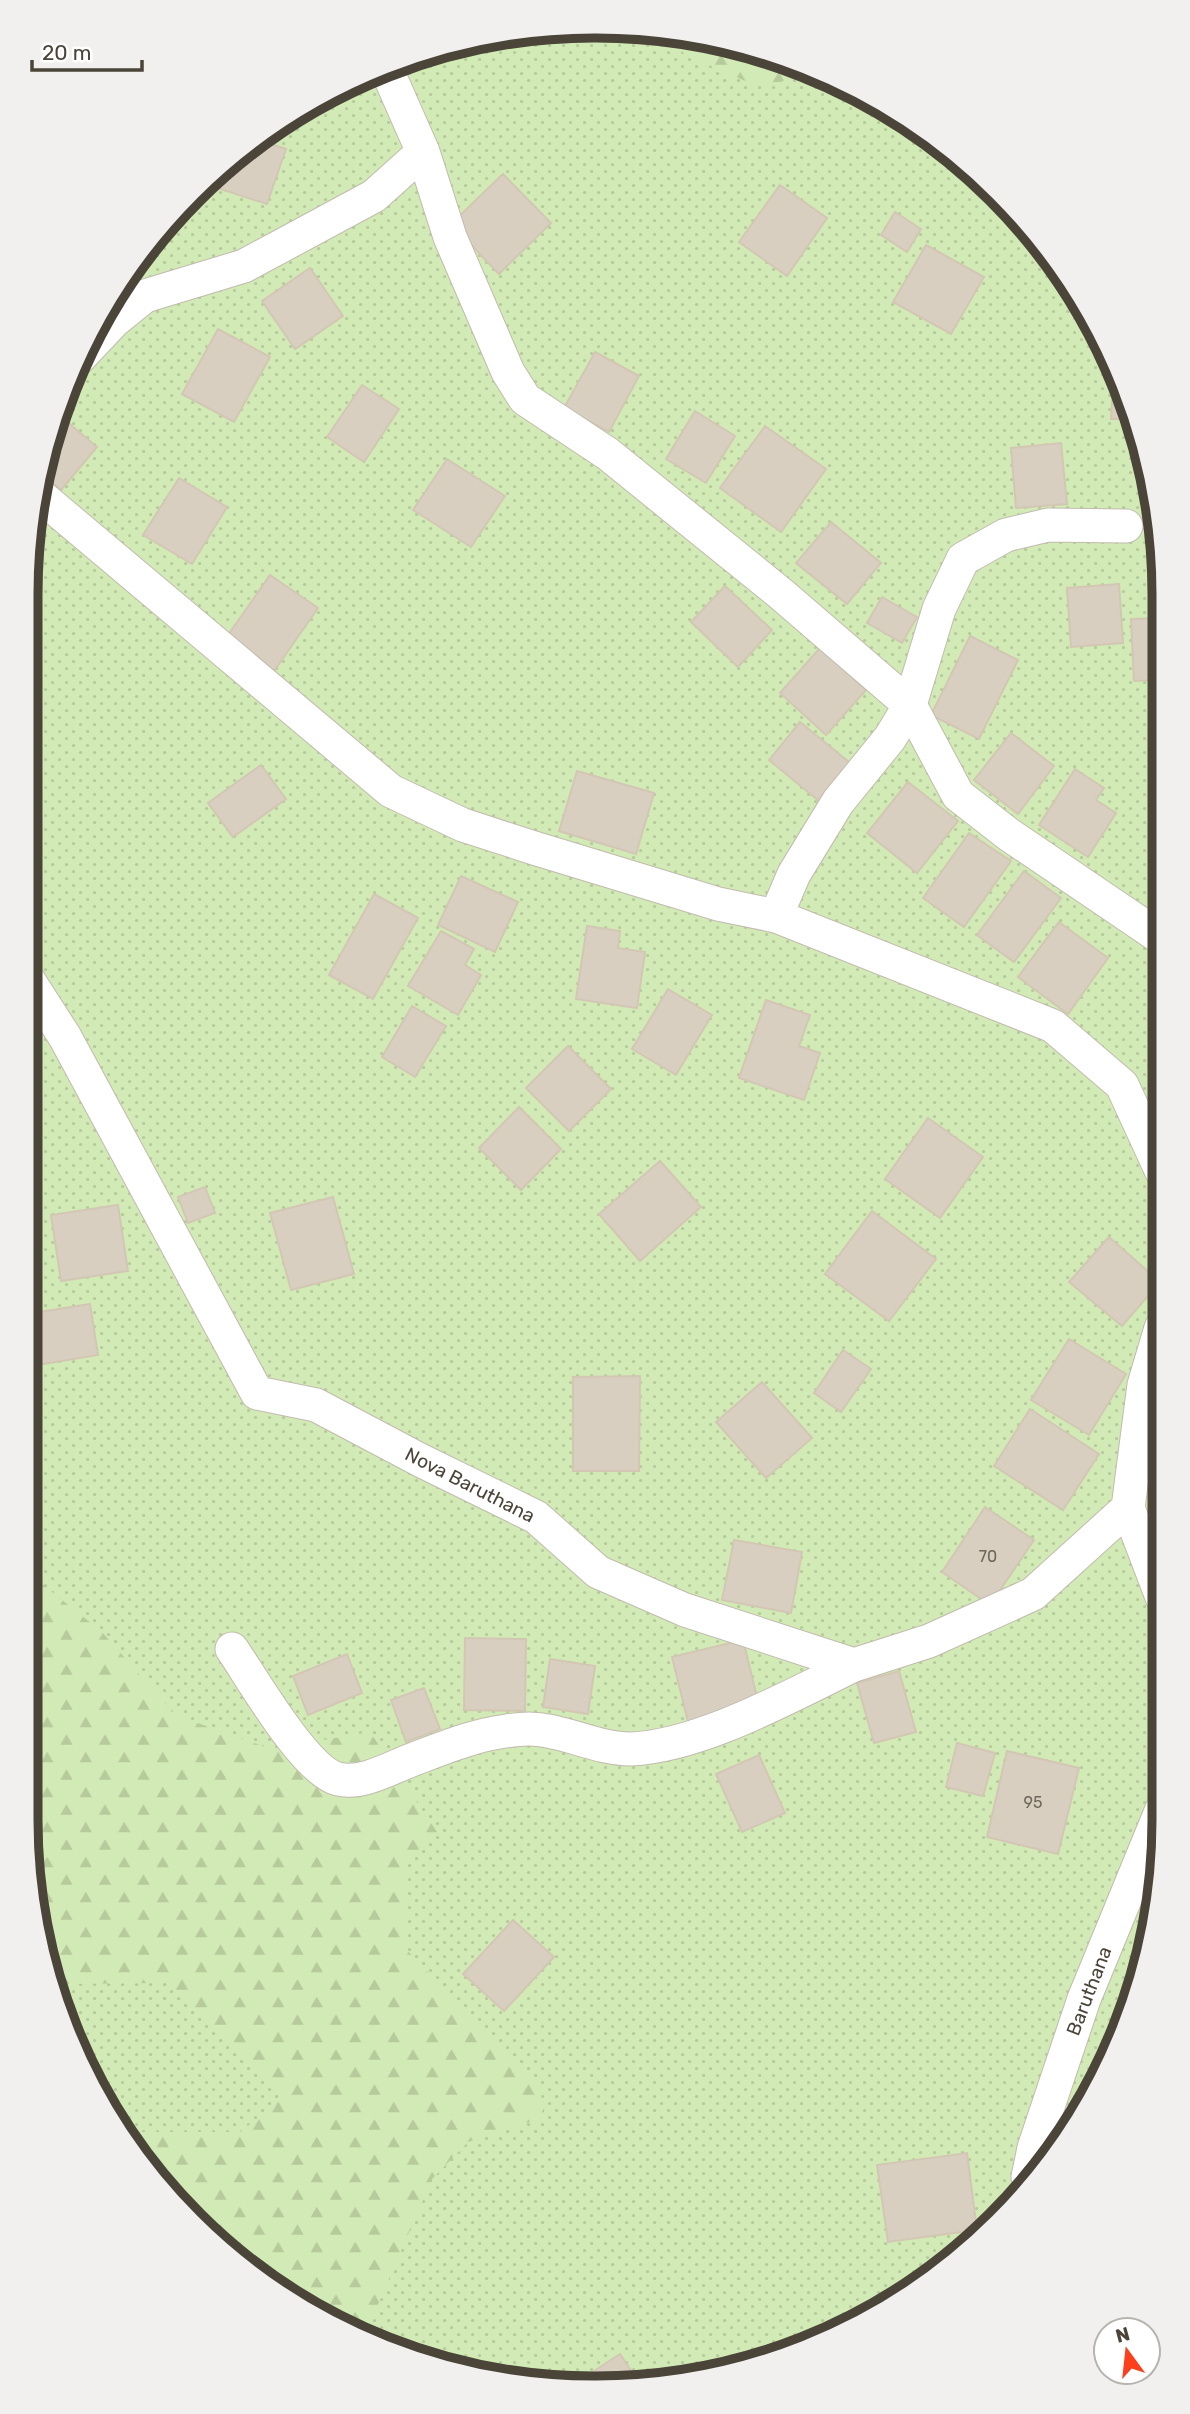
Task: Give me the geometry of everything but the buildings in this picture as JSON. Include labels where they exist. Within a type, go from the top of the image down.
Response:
[{"type":"street","points":[[390,78],[423,152],[450,237],[508,372],[525,399],[608,454],[780,593],[910,705],[958,795],[1008,834],[1152,932]]},
{"type":"street","points":[[107,329],[145,296],[244,266],[374,196],[423,152]]},
{"type":"street","points":[[46,501],[391,791],[463,825],[718,904],[776,916],[1054,1026],[1122,1085],[1152,1150]]},
{"type":"street","points":[[776,916],[794,874],[838,802],[890,738],[910,705],[939,609],[962,559],[1006,535],[1048,525],[1126,526]]},
{"type":"street","name":"Nova Baruthana","points":[[38,995],[65,1037],[257,1393],[316,1405],[420,1461],[536,1517],[598,1572],[685,1609],[854,1665]]},
{"type":"street","points":[[1152,1358],[1144,1385],[1128,1508],[1152,1571]]},
{"type":"street","points":[[232,1649],[315,1766],[338,1779],[368,1778],[438,1751],[505,1731],[546,1730],[593,1744],[630,1749],[667,1744],[735,1722],[854,1665],[929,1642],[1033,1594],[1128,1508]]},
{"type":"street","name":"Baruthana","points":[[1030,2166],[1084,1998],[1151,1835]]},
{"type":"green space","points":[[595,38],[668,43],[704,49],[739,57],[808,81],[873,113],[934,153],[989,201],[1037,256],[1077,317],[1109,382],[1133,451],[1147,522],[1152,595],[1152,1819],[1147,1892],[1141,1928],[1133,1963],[1109,2032],[1077,2097],[1058,2128],[1013,2186],[989,2213],[934,2261],[873,2301],[808,2333],[774,2346],[704,2365],[668,2371],[595,2376],[522,2371],[451,2357],[382,2333],[349,2318],[286,2282],[256,2261],[201,2213],[153,2158],[132,2128],[96,2065],[81,2032],[57,1963],[43,1892],[40,1855],[38,595],[43,522],[49,486],[57,451],[81,382],[113,317],[132,286],[153,256],[201,201],[256,153],[286,132],[349,96],[382,81],[451,57],[486,49],[522,43]]},
{"type":"green space","points":[[672,44],[739,57],[799,78],[757,86],[688,56]]},
{"type":"green space","points":[[934,153],[966,181],[938,167]]},
{"type":"green space","points":[[38,1581],[102,1632],[175,1715],[271,1749],[370,1732],[437,1832],[406,1866],[404,1947],[540,2089],[545,2117],[468,2142],[432,2179],[368,2327],[317,2301],[256,2261],[201,2213],[153,2158],[135,2132],[240,2132],[286,2095],[168,1983],[64,1984],[49,1928],[40,1855]]}]
